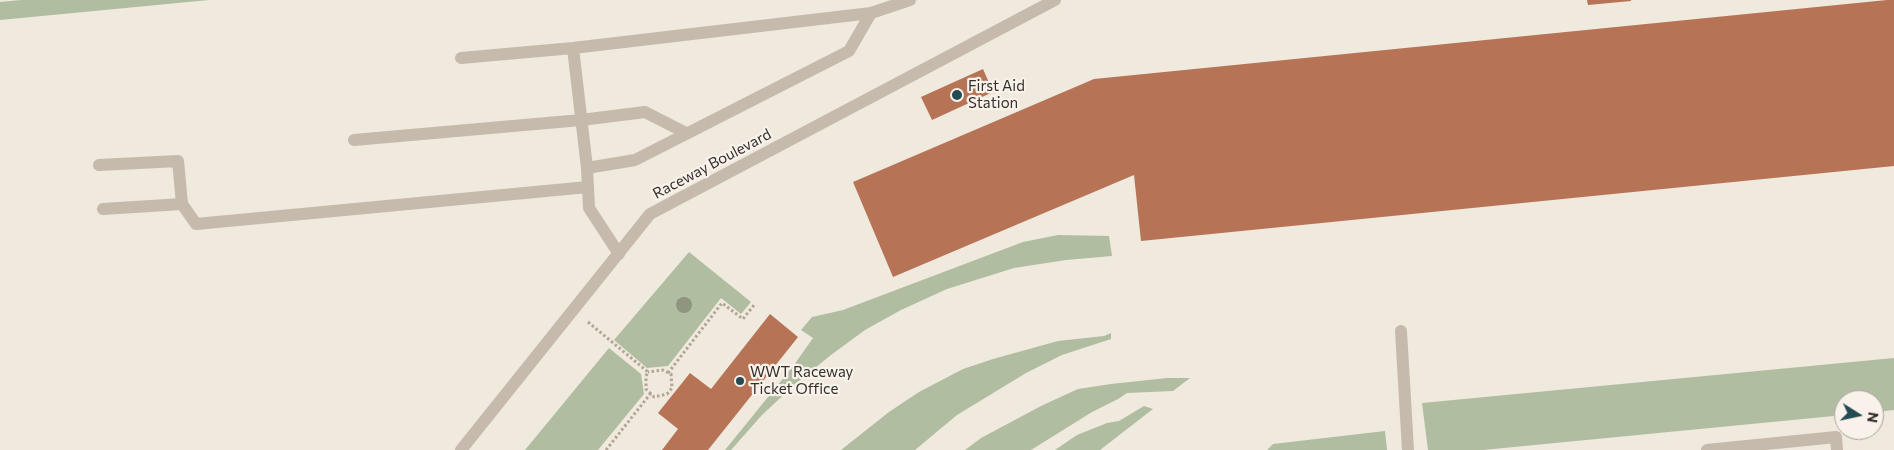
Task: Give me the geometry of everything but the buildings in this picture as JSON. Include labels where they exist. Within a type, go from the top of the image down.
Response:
[{"type":"street","points":[[461,58],[573,48],[871,13],[910,0]]},
{"type":"street","name":"Raceway Boulevard","points":[[461,450],[650,214],[1055,0]]},
{"type":"street","points":[[587,168],[635,160],[849,50],[871,13]]},
{"type":"street","points":[[573,48],[587,168],[589,208],[619,254]]},
{"type":"street","points":[[354,140],[581,120],[645,112],[686,133]]},
{"type":"street","points":[[99,166],[178,161],[182,204],[196,224],[588,187]]},
{"type":"street","points":[[103,209],[182,204]]},
{"type":"street","points":[[1401,331],[1408,450]]},
{"type":"street","points":[[1707,450],[1836,437],[1837,450]]},
{"type":"path","points":[[668,373],[722,304],[743,320],[754,305]]},
{"type":"path","points":[[574,310],[648,372],[663,370],[671,374],[672,388],[666,394],[654,396],[646,389],[646,376],[648,372]]},
{"type":"path","points":[[606,450],[651,393]]},
{"type":"green space","points":[[21,0],[209,0],[0,20],[0,2]]},
{"type":"green space","points":[[1058,235],[1109,236],[1112,256],[1066,260],[1014,268],[947,289],[901,310],[865,330],[831,355],[794,385],[762,415],[731,450],[725,450],[794,365],[813,338],[801,330],[812,317],[843,310],[1023,242]]},
{"type":"green space","points":[[689,252],[751,302],[741,314],[721,298],[668,366],[647,368],[614,340]]},
{"type":"green space","points":[[1111,333],[1111,339],[1062,355],[1026,373],[957,415],[915,450],[841,450],[889,412],[919,392],[963,369],[1058,341],[1104,336]]},
{"type":"green space","points":[[609,348],[641,374],[644,394],[598,450],[525,450]]},
{"type":"green space","points":[[1894,358],[1894,410],[1884,411],[1884,390],[1834,390],[1834,416],[1483,450],[1428,450],[1422,403]]},
{"type":"green space","points":[[1167,378],[1190,378],[1173,391],[1127,393],[1092,412],[1031,450],[965,450],[981,438],[1078,389]]},
{"type":"green space","points":[[1144,406],[1153,409],[1100,450],[1055,450],[1077,435],[1107,423],[1119,421]]},
{"type":"green space","points":[[1385,431],[1387,450],[1267,450],[1273,444]]},
{"type":"place","name":"First Aid Station","points":[[957,95]]},
{"type":"place","name":"WWT Raceway Ticket Office","points":[[740,381]]}]
